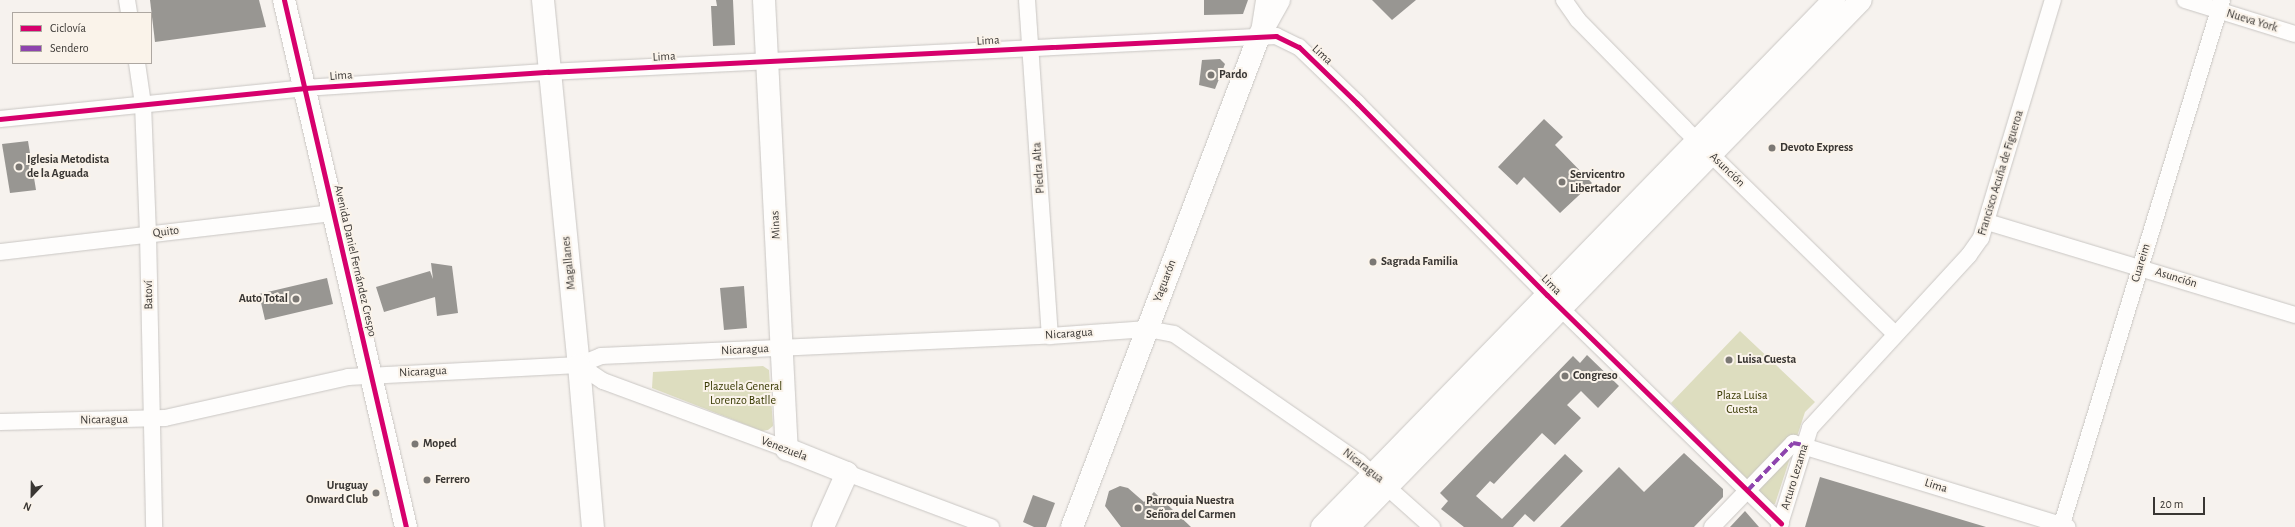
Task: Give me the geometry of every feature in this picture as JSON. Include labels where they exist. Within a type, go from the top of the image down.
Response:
[{"type":"street","points":[[127,0],[129,12]]},
{"type":"street","name":"Avenida Daniel Fernández Crespo","points":[[284,0],[406,527]]},
{"type":"street","name":"Magallanes","points":[[542,0],[548,72],[579,365],[593,527]]},
{"type":"street","name":"Minas","points":[[764,0],[787,449]]},
{"type":"street","name":"Piedra Alta","points":[[1027,0],[1050,336]]},
{"type":"street","name":"Yaguarón","points":[[1259,36],[1259,22],[1264,0]]},
{"type":"street","name":"Yaguarón","points":[[1072,527],[1259,36],[1279,0]]},
{"type":"street","name":"Asunción","points":[[1564,0],[1578,20],[1704,148],[1895,334]]},
{"type":"street","points":[[1704,148],[1834,0]]},
{"type":"street","points":[[1322,527],[1381,480],[1704,148],[1861,0]]},
{"type":"street","name":"Francisco Acuña de Figueroa","points":[[1810,428],[1969,255],[1981,238],[2053,0]]},
{"type":"street","name":"Nueva York","points":[[2185,0],[2220,5],[2295,34]]},
{"type":"street","name":"Cuareim","points":[[2063,526],[2220,5]]},
{"type":"street","name":"Lima","points":[[0,119],[305,88],[548,72],[1276,36],[1299,47],[1357,103],[1554,302],[1748,490],[1780,525]]},
{"type":"street","name":"Batoví","points":[[137,64],[143,104],[148,234],[154,527]]},
{"type":"street","name":"Quito","points":[[0,252],[333,213]]},
{"type":"street","name":"Asunción","points":[[1987,222],[2295,315]]},
{"type":"street","name":"Nicaragua","points":[[0,422],[165,418],[348,377],[579,365],[601,356],[1050,336],[1148,329],[1174,334],[1381,480],[1432,527]]},
{"type":"street","name":"Venezuela","points":[[579,365],[603,381],[991,527]]},
{"type":"street","name":"Arturo Lezama","points":[[1780,525],[1810,428]]},
{"type":"street","points":[[1712,527],[1794,443],[1804,445]]},
{"type":"street","name":"Lima","points":[[1804,445],[2063,526]]},
{"type":"street","points":[[823,527],[847,474]]},
{"type":"street","points":[[1348,527],[1381,480]]},
{"type":"green space","name":"Plaza Luisa Cuesta","points":[[1740,331],[1815,402],[1805,412],[1775,504],[1772,504],[1671,403]]},
{"type":"green space","name":"Plazuela General Lorenzo Batlle","points":[[763,366],[769,370],[773,426],[768,430],[762,431],[652,388],[653,372]]},
{"type":"building","points":[[150,0],[259,0],[266,27],[155,42]]},
{"type":"building","points":[[716,0],[733,0],[735,45],[713,46],[711,6],[717,6]]},
{"type":"building","points":[[1204,0],[1248,0],[1243,14],[1204,15]]},
{"type":"building","points":[[1372,0],[1416,0],[1392,20]]},
{"type":"building","name":"Pardo","points":[[1220,59],[1225,64],[1215,89],[1199,85],[1202,60]]},
{"type":"building","points":[[1544,119],[1563,137],[1555,145],[1592,183],[1560,213],[1524,177],[1517,185],[1498,167]]},
{"type":"building","name":"Iglesia Metodista de la Aguada","points":[[28,141],[36,190],[10,193],[2,144]]},
{"type":"building","points":[[431,263],[452,266],[458,313],[437,316],[435,297],[384,312],[376,287],[430,271],[433,279]]},
{"type":"building","name":"Auto Total","points":[[327,278],[333,304],[265,320],[259,294]]},
{"type":"building","points":[[744,286],[747,328],[724,330],[720,288]]},
{"type":"building","points":[[1587,355],[1619,386],[1598,408],[1581,391],[1567,405],[1581,418],[1555,445],[1542,433],[1494,484],[1490,481],[1476,496],[1502,519],[1565,454],[1583,471],[1534,522],[1525,514],[1513,527],[1464,527],[1441,509],[1448,501],[1440,493],[1573,356],[1580,363]]},
{"type":"building","points":[[1684,453],[1723,489],[1723,497],[1694,527],[1560,527],[1619,467],[1644,492]]},
{"type":"building","points":[[1820,477],[1986,527],[1805,527]]},
{"type":"building","name":"Parroquia Nuestra Señora del Carmen","points":[[1120,486],[1128,488],[1144,502],[1154,492],[1191,527],[1121,527],[1105,506],[1109,491]]},
{"type":"building","points":[[1033,495],[1055,503],[1046,527],[1034,527],[1023,522]]},
{"type":"building","points":[[1745,511],[1759,527],[1730,527]]},
{"type":"marked path","points":[[1748,490],[1793,443],[1804,445]]},
{"type":"cycle path","points":[[284,0],[406,527]]},
{"type":"cycle path","points":[[0,119],[305,88],[548,72],[1276,36],[1299,47],[1357,103],[1547,295],[1781,523]]},
{"type":"place","name":"Pardo","points":[[1211,75]]},
{"type":"place","name":"Devoto Express","points":[[1772,148]]},
{"type":"place","name":"Iglesia Metodista de la Aguada","points":[[19,167]]},
{"type":"place","name":"Servicentro Libertador","points":[[1562,182]]},
{"type":"place","name":"Sagrada Familia","points":[[1373,262]]},
{"type":"place","name":"Auto Total","points":[[296,299]]},
{"type":"place","name":"Luisa Cuesta","points":[[1729,360]]},
{"type":"place","name":"Congreso","points":[[1565,376]]},
{"type":"place","name":"Moped","points":[[415,444]]},
{"type":"place","name":"Ferrero","points":[[427,480]]},
{"type":"place","name":"Uruguay Onward Club","points":[[376,493]]},
{"type":"place","name":"Parroquia Nuestra Señora del Carmen","points":[[1138,508]]}]
